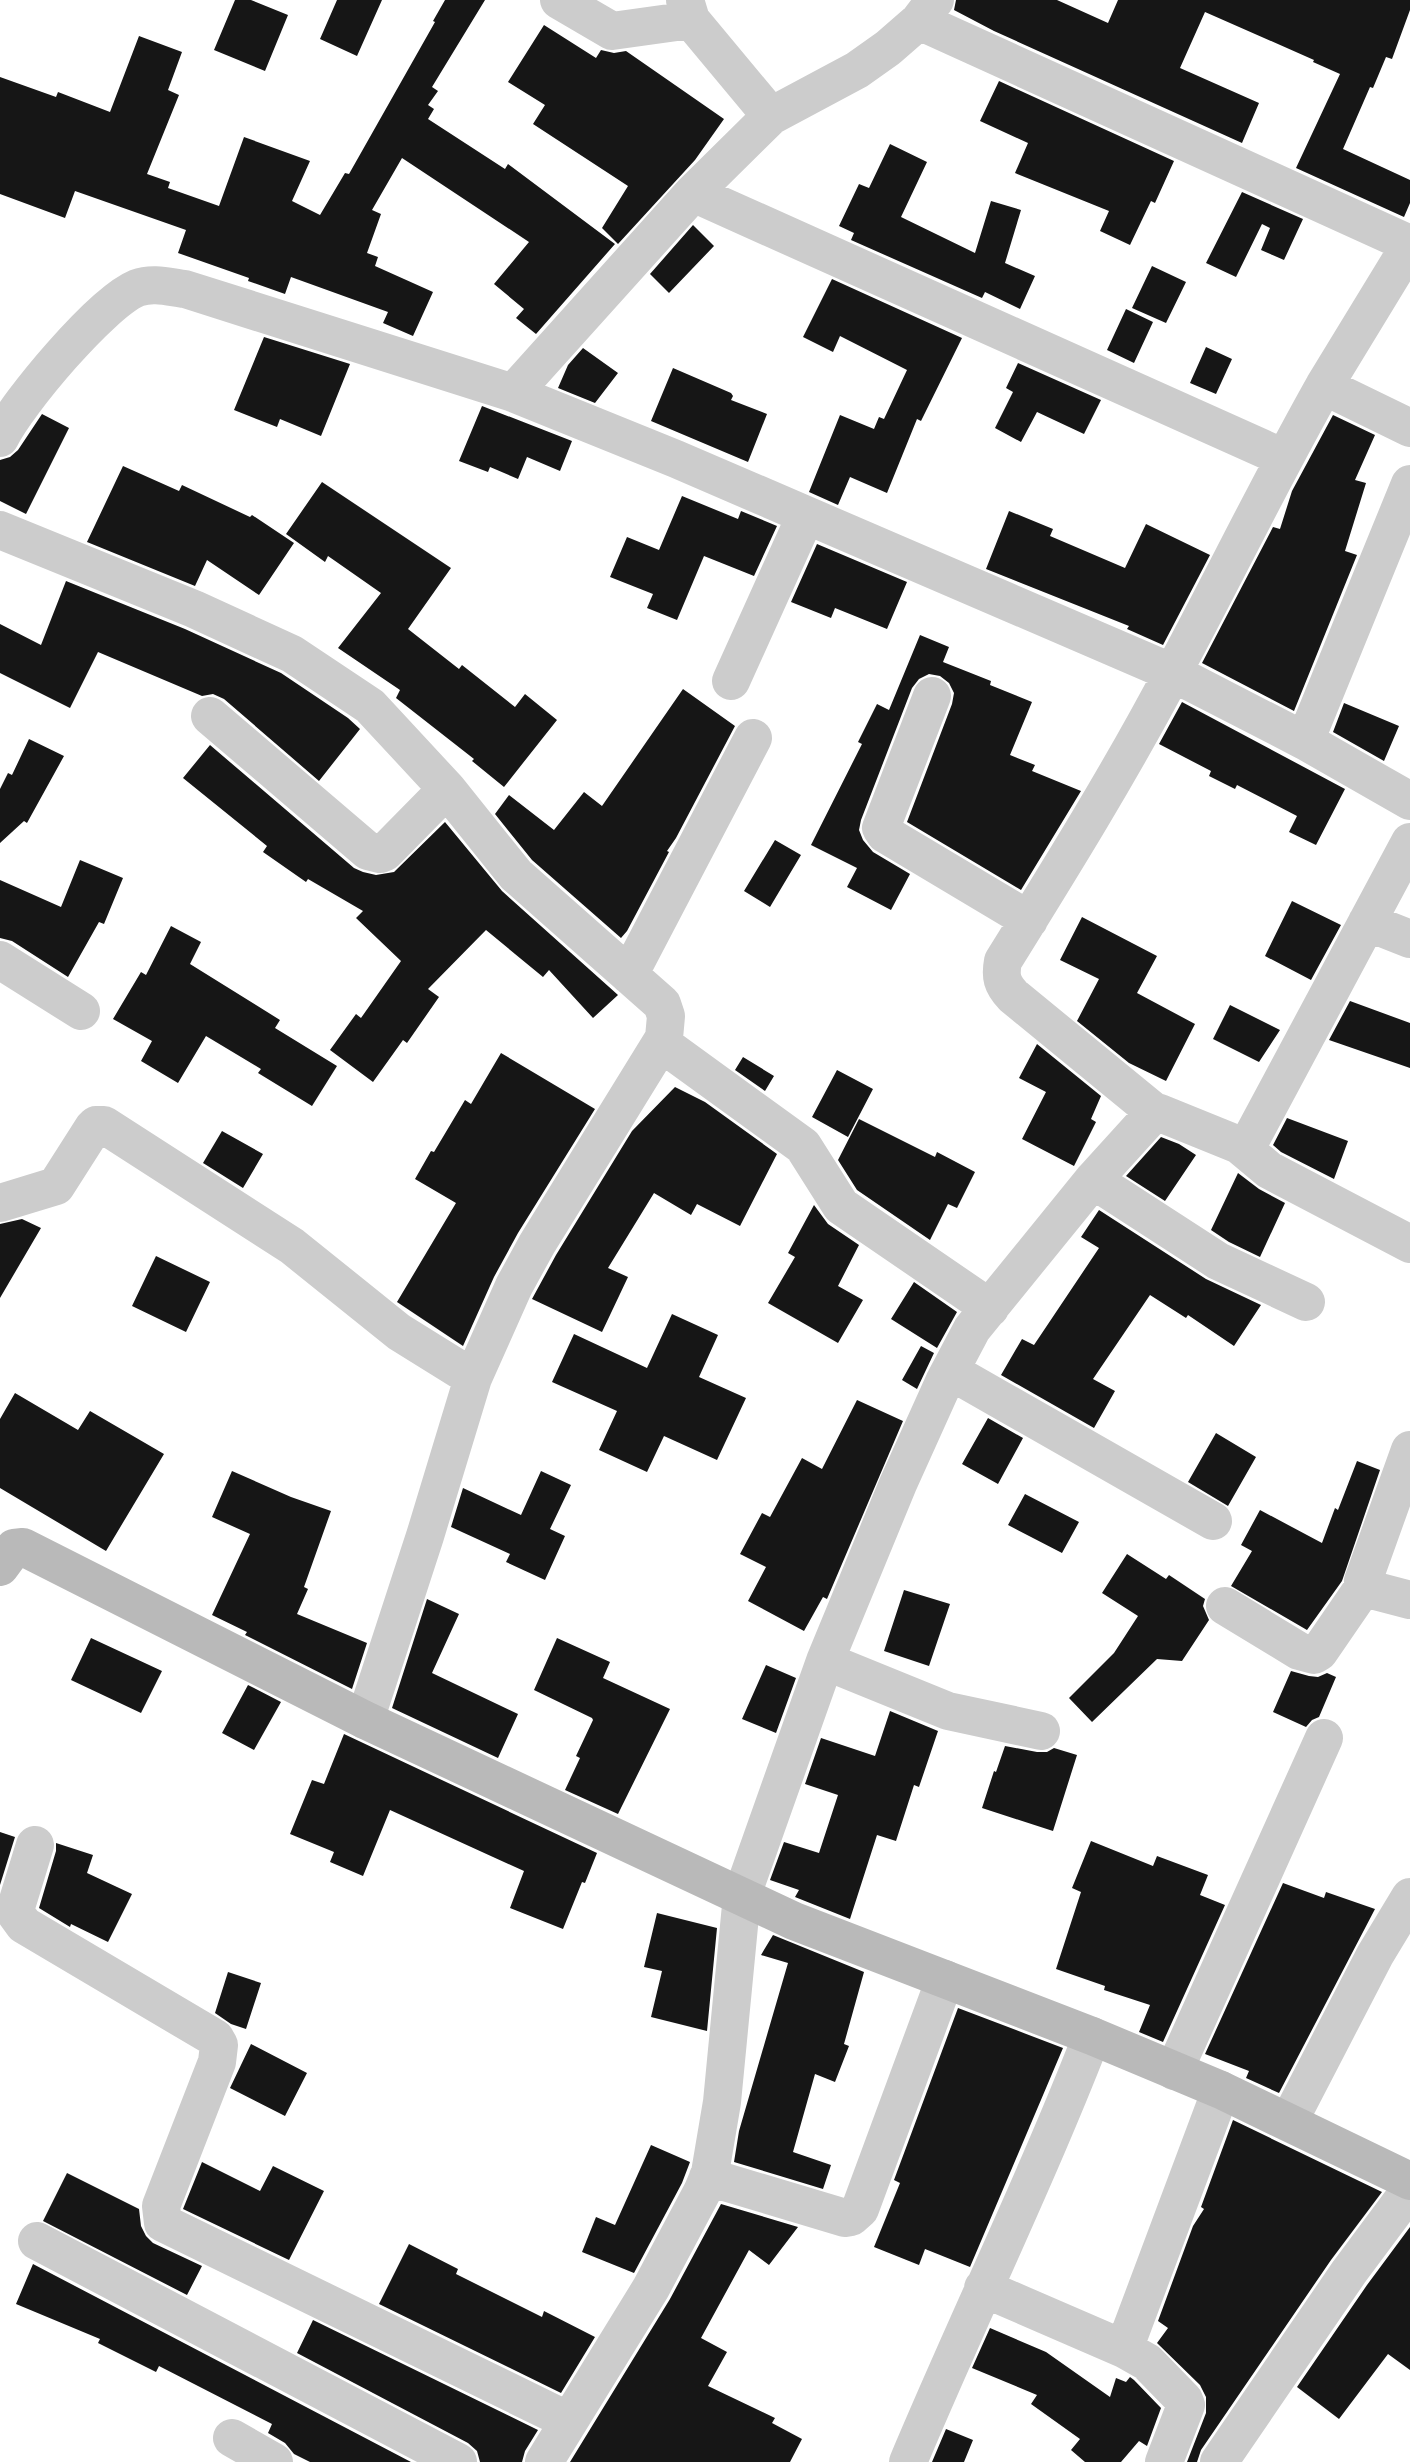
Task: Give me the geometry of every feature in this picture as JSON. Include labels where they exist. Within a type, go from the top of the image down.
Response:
[{"type":"street","points":[[559,0],[612,31],[688,10],[771,116]]},
{"type":"street","points":[[513,393],[692,193],[771,116],[857,70],[888,48],[927,11],[1410,244],[1283,458],[1173,673],[1115,776],[1003,961],[1000,976],[1013,996],[1157,1114],[1239,1145],[1269,1170],[1410,1244]]},
{"type":"street","points":[[692,193],[1283,458]]},
{"type":"street","points":[[2,431],[91,323],[122,296],[151,284],[185,289],[513,393],[806,515],[1173,673],[1305,741],[1410,801]]},
{"type":"street","points":[[1324,386],[1410,428]]},
{"type":"street","points":[[1305,741],[1410,484]]},
{"type":"street","points":[[731,681],[806,515]]},
{"type":"street","points":[[0,530],[194,609],[292,654],[370,706],[447,789],[516,875],[662,1004],[665,1010],[666,1028],[661,1043],[537,1244],[514,1286],[473,1378],[365,1720]]},
{"type":"street","points":[[932,696],[881,828],[885,834],[1029,920]]},
{"type":"street","points":[[209,716],[368,851],[377,854],[385,852],[447,789]]},
{"type":"street","points":[[629,975],[753,738]]},
{"type":"street","points":[[1239,1145],[1251,1139],[1410,842]]},
{"type":"street","points":[[1367,922],[1410,939]]},
{"type":"street","points":[[0,960],[80,1011]]},
{"type":"street","points":[[661,1043],[803,1146],[841,1206],[990,1308]]},
{"type":"street","points":[[544,2462],[652,2288],[708,2178],[722,2102],[742,1895],[825,1661],[898,1484],[972,1329],[1093,1180],[1152,1115],[1157,1114]]},
{"type":"street","points":[[0,1203],[56,1186],[86,1136],[96,1125],[104,1125],[281,1239],[399,1332],[473,1378]]},
{"type":"street","points":[[1093,1180],[1218,1261],[1306,1302]]},
{"type":"street","points":[[950,1371],[1213,1521]]},
{"type":"street","points":[[1410,1450],[1363,1581],[1368,1589],[1410,1600]]},
{"type":"street","points":[[5,1551],[23,1547],[365,1720],[794,1921],[1092,2036],[1221,2090],[1410,2180]]},
{"type":"street","points":[[1225,1606],[1299,1651],[1314,1655],[1319,1652],[1365,1586]]},
{"type":"street","points":[[825,1661],[948,1712],[1041,1731]]},
{"type":"street","points":[[1174,2071],[1324,1738]]},
{"type":"street","points":[[35,1845],[11,1881],[16,1914],[24,1925],[215,2038],[219,2045],[217,2062],[161,2206],[163,2223],[569,2421]]},
{"type":"street","points":[[1289,2121],[1375,1955],[1410,1897]]},
{"type":"street","points":[[708,2178],[845,2218],[851,2217],[860,2208],[944,1979]]},
{"type":"street","points":[[908,2462],[1065,2104],[1092,2036]]},
{"type":"street","points":[[1124,2349],[1221,2090]]},
{"type":"street","points":[[1219,2462],[1349,2272],[1410,2190]]},
{"type":"street","points":[[37,2241],[458,2462]]},
{"type":"street","points":[[983,2288],[1124,2349],[1147,2362],[1185,2402],[1185,2410],[1164,2462]]},
{"type":"street","points":[[232,2438],[274,2462]]},
{"type":"building","points":[[235,0],[251,0],[288,15],[265,71],[214,50]]},
{"type":"building","points":[[337,0],[382,0],[357,56],[320,39]]},
{"type":"building","points":[[445,0],[485,0],[432,87],[438,91],[428,105],[434,109],[428,119],[505,169],[508,164],[615,244],[536,334],[516,318],[524,309],[494,284],[529,242],[402,158],[372,210],[381,214],[367,253],[378,257],[375,266],[433,292],[413,336],[383,323],[388,312],[291,277],[285,294],[178,253],[186,230],[75,191],[65,218],[0,194],[0,77],[56,97],[58,92],[110,112],[139,36],[182,52],[168,90],[179,95],[147,174],[170,182],[168,188],[219,206],[244,137],[310,161],[292,201],[320,215],[345,173],[349,174]]},
{"type":"building","points":[[956,0],[1057,0],[1108,23],[1118,0],[1410,0],[1410,10],[1392,59],[1386,57],[1343,149],[1410,180],[1410,203],[1404,217],[1296,168],[1340,74],[1313,62],[1314,60],[1205,12],[1180,68],[1259,103],[1242,143],[994,31],[954,10]]},
{"type":"building","points":[[544,25],[596,58],[601,50],[614,53],[626,51],[724,119],[695,160],[618,244],[602,228],[628,186],[533,124],[545,105],[508,82]]},
{"type":"building","points":[[999,81],[1174,161],[1155,203],[1151,201],[1130,245],[1100,231],[1109,211],[1015,173],[1028,143],[980,121]]},
{"type":"building","points":[[890,144],[927,162],[901,217],[975,253],[991,201],[1021,210],[1005,263],[1035,276],[1020,309],[985,292],[982,298],[851,240],[854,233],[839,226],[859,184],[869,188]]},
{"type":"building","points":[[1242,192],[1303,219],[1284,260],[1261,250],[1270,228],[1262,224],[1236,277],[1206,263]]},
{"type":"building","points":[[693,225],[714,246],[669,293],[650,274]]},
{"type":"building","points":[[1152,266],[1186,282],[1166,323],[1132,308]]},
{"type":"building","points":[[832,279],[962,338],[921,421],[917,419],[887,493],[850,477],[838,505],[809,492],[840,415],[874,429],[879,417],[884,419],[907,370],[840,336],[833,352],[803,337]]},
{"type":"building","points":[[1126,309],[1153,322],[1134,363],[1107,350]]},
{"type":"building","points":[[264,337],[350,364],[321,436],[280,419],[277,427],[234,410]]},
{"type":"building","points":[[1206,347],[1232,359],[1216,394],[1190,383]]},
{"type":"building","points":[[583,348],[618,373],[595,403],[558,388],[568,365]]},
{"type":"building","points":[[1018,363],[1101,400],[1084,434],[1037,412],[1021,442],[995,428],[1013,392],[1006,388]]},
{"type":"building","points":[[673,368],[731,393],[731,400],[767,414],[748,462],[651,421]]},
{"type":"building","points":[[482,406],[572,441],[560,471],[527,457],[518,479],[490,467],[488,472],[459,461]]},
{"type":"building","points":[[42,414],[69,428],[26,514],[0,501],[0,460],[10,457],[18,450]]},
{"type":"building","points":[[1333,415],[1375,435],[1355,480],[1366,483],[1345,551],[1357,555],[1294,711],[1202,663],[1273,527],[1280,529],[1292,491]]},
{"type":"building","points":[[123,466],[179,491],[182,485],[250,517],[252,515],[294,543],[259,595],[207,560],[195,586],[87,542]]},
{"type":"building","points":[[322,482],[451,568],[408,629],[459,669],[462,665],[515,707],[525,694],[557,720],[504,787],[472,761],[474,759],[396,698],[400,690],[338,648],[381,593],[328,556],[325,562],[286,534]]},
{"type":"building","points":[[682,496],[738,519],[741,511],[777,526],[754,576],[704,556],[677,620],[647,608],[653,594],[610,577],[627,537],[659,550]]},
{"type":"building","points":[[1009,511],[1053,529],[1050,536],[1125,568],[1146,524],[1210,555],[1163,645],[1127,629],[1129,626],[986,569]]},
{"type":"building","points":[[817,544],[907,582],[887,629],[835,608],[831,618],[791,602]]},
{"type":"building","points":[[66,581],[185,629],[281,673],[360,729],[319,781],[224,699],[213,694],[202,696],[98,652],[70,708],[0,673],[0,624],[41,645]]},
{"type":"building","points":[[920,635],[949,647],[943,662],[991,681],[990,685],[1032,702],[1010,755],[1035,765],[1032,771],[1081,791],[1021,890],[907,822],[954,693],[949,683],[940,676],[929,674],[919,679],[912,688],[859,830],[873,852],[910,874],[891,910],[847,887],[857,868],[811,845],[862,744],[858,742],[877,704],[889,710]]},
{"type":"building","points":[[683,689],[735,726],[621,938],[532,860],[495,814],[509,795],[554,830],[584,792],[602,806]]},
{"type":"building","points":[[1182,702],[1345,789],[1316,845],[1289,832],[1297,816],[1237,785],[1235,789],[1209,776],[1211,771],[1159,744]]},
{"type":"building","points":[[1344,703],[1399,726],[1384,761],[1333,732]]},
{"type":"building","points":[[29,739],[64,756],[27,823],[24,821],[0,843],[0,789],[8,773],[12,775]]},
{"type":"building","points":[[210,745],[354,868],[363,872],[376,875],[394,872],[445,822],[502,891],[618,995],[593,1018],[549,970],[543,977],[486,930],[428,989],[439,997],[407,1043],[403,1040],[373,1082],[330,1050],[356,1014],[361,1018],[401,961],[356,918],[363,911],[308,879],[306,882],[263,852],[267,846],[183,778]]},
{"type":"building","points":[[775,840],[801,855],[770,907],[744,891]]},
{"type":"building","points":[[80,860],[123,878],[104,924],[99,922],[68,977],[12,941],[0,938],[0,880],[61,907]]},
{"type":"building","points":[[1292,901],[1341,925],[1311,980],[1265,956]]},
{"type":"building","points":[[1082,917],[1157,956],[1137,993],[1195,1024],[1166,1081],[1129,1063],[1077,1021],[1099,979],[1060,960]]},
{"type":"building","points":[[171,926],[201,942],[190,964],[280,1020],[275,1028],[337,1066],[312,1106],[258,1073],[261,1069],[206,1036],[178,1083],[141,1061],[152,1041],[113,1019],[141,972],[146,975]]},
{"type":"building","points":[[1350,1001],[1410,1023],[1410,1068],[1329,1040]]},
{"type":"building","points":[[1230,1005],[1280,1030],[1259,1062],[1213,1039]]},
{"type":"building","points":[[1037,1044],[1101,1096],[1091,1119],[1096,1122],[1074,1166],[1022,1139],[1046,1092],[1019,1078]]},
{"type":"building","points":[[501,1053],[595,1109],[518,1233],[494,1277],[463,1346],[397,1302],[456,1203],[415,1179],[465,1100],[471,1104]]},
{"type":"building","points":[[743,1057],[774,1076],[765,1091],[735,1070]]},
{"type":"building","points":[[837,1070],[873,1089],[848,1137],[812,1117]]},
{"type":"building","points":[[675,1087],[705,1102],[777,1154],[740,1226],[697,1204],[691,1215],[654,1193],[608,1268],[628,1277],[602,1332],[532,1299],[632,1131]]},
{"type":"building","points":[[1287,1118],[1348,1141],[1334,1179],[1281,1152],[1273,1145]]},
{"type":"building","points":[[859,1119],[935,1157],[937,1152],[975,1172],[957,1208],[948,1204],[930,1240],[857,1190],[838,1160]]},
{"type":"building","points":[[222,1131],[263,1154],[243,1188],[203,1163]]},
{"type":"building","points":[[1161,1137],[1196,1155],[1165,1201],[1126,1176]]},
{"type":"building","points":[[1238,1173],[1259,1189],[1285,1203],[1260,1257],[1211,1230]]},
{"type":"building","points":[[814,1205],[828,1224],[859,1245],[838,1286],[863,1300],[838,1343],[768,1303],[795,1257],[788,1253]]},
{"type":"building","points":[[1099,1210],[1206,1279],[1261,1305],[1234,1346],[1188,1315],[1186,1318],[1150,1295],[1093,1379],[1115,1391],[1094,1428],[1001,1375],[1022,1339],[1034,1345],[1099,1248],[1081,1237]]},
{"type":"building","points":[[22,1219],[41,1228],[0,1298],[0,1224]]},
{"type":"building","points":[[156,1256],[210,1282],[186,1332],[132,1306]]},
{"type":"building","points":[[914,1282],[957,1312],[937,1348],[891,1319]]},
{"type":"building","points":[[672,1314],[718,1335],[699,1377],[746,1398],[717,1460],[664,1436],[647,1472],[599,1450],[617,1411],[552,1382],[574,1334],[647,1368]]},
{"type":"building","points":[[921,1346],[934,1353],[917,1389],[902,1380]]},
{"type":"building","points":[[15,1393],[78,1430],[90,1411],[164,1454],[106,1551],[0,1488],[0,1419]]},
{"type":"building","points":[[857,1400],[903,1421],[827,1599],[823,1597],[804,1631],[748,1601],[766,1567],[740,1554],[762,1513],[770,1517],[802,1458],[822,1469]]},
{"type":"building","points":[[988,1418],[1023,1438],[998,1484],[962,1464]]},
{"type":"building","points":[[1216,1433],[1256,1457],[1228,1506],[1188,1482]]},
{"type":"building","points":[[1357,1461],[1380,1470],[1342,1581],[1307,1630],[1231,1586],[1252,1551],[1241,1545],[1260,1510],[1322,1543]]},
{"type":"building","points":[[232,1471],[331,1511],[304,1587],[308,1589],[297,1614],[367,1643],[352,1689],[245,1635],[247,1632],[212,1615],[250,1534],[212,1517]]},
{"type":"building","points":[[541,1471],[571,1485],[550,1529],[565,1536],[545,1580],[506,1562],[510,1554],[451,1527],[463,1488],[521,1515]]},
{"type":"building","points":[[1025,1494],[1079,1522],[1062,1553],[1008,1525]]},
{"type":"building","points":[[1127,1554],[1166,1579],[1169,1575],[1205,1599],[1203,1606],[1209,1620],[1182,1661],[1157,1659],[1092,1722],[1069,1698],[1114,1653],[1138,1616],[1102,1593]]},
{"type":"building","points":[[904,1590],[950,1604],[929,1666],[884,1651]]},
{"type":"building","points":[[427,1599],[459,1614],[432,1673],[518,1714],[498,1758],[392,1708]]},
{"type":"building","points":[[91,1638],[162,1671],[141,1713],[71,1680]]},
{"type":"building","points":[[557,1638],[610,1662],[603,1678],[670,1709],[618,1814],[565,1790],[580,1758],[576,1756],[593,1720],[534,1690]]},
{"type":"building","points":[[766,1665],[796,1678],[776,1733],[742,1719]]},
{"type":"building","points":[[1291,1671],[1318,1677],[1327,1673],[1336,1677],[1319,1717],[1306,1727],[1273,1712]]},
{"type":"building","points":[[248,1685],[281,1702],[254,1750],[222,1733]]},
{"type":"building","points":[[890,1711],[938,1731],[919,1787],[914,1785],[896,1841],[877,1835],[850,1919],[795,1897],[799,1890],[770,1880],[784,1842],[819,1853],[838,1795],[805,1784],[821,1738],[875,1756]]},
{"type":"building","points":[[344,1734],[597,1853],[563,1929],[510,1908],[524,1871],[390,1810],[363,1876],[330,1862],[334,1852],[290,1834],[312,1780],[324,1784]]},
{"type":"building","points":[[1005,1746],[1037,1752],[1047,1752],[1054,1748],[1077,1755],[1053,1831],[982,1808]]},
{"type":"building","points":[[0,1832],[15,1837],[0,1885]]},
{"type":"building","points":[[1091,1841],[1153,1866],[1157,1856],[1208,1875],[1200,1895],[1225,1905],[1163,2042],[1139,2032],[1150,2005],[1104,1990],[1105,1986],[1056,1969],[1081,1892],[1072,1888]]},
{"type":"building","points":[[56,1843],[93,1855],[87,1873],[132,1894],[108,1942],[71,1924],[70,1927],[39,1908]]},
{"type":"building","points":[[1283,1883],[1324,1898],[1326,1892],[1375,1909],[1279,2093],[1246,2078],[1249,2071],[1205,2054]]},
{"type":"building","points":[[657,1913],[717,1928],[707,2031],[651,2017],[662,1971],[644,1967]]},
{"type":"building","points":[[773,1935],[864,1972],[844,2044],[849,2046],[835,2082],[815,2074],[793,2152],[831,2165],[823,2189],[734,2162],[739,2131],[788,1963],[761,1955]]},
{"type":"building","points":[[228,1972],[261,1983],[246,2029],[231,2024],[215,2013]]},
{"type":"building","points":[[958,2008],[1063,2048],[970,2267],[925,2249],[919,2265],[874,2247],[900,2183],[894,2180]]},
{"type":"building","points":[[251,2044],[307,2073],[285,2116],[230,2088]]},
{"type":"building","points":[[1233,2120],[1382,2192],[1331,2260],[1201,2450],[1197,2462],[1187,2462],[1206,2413],[1206,2397],[1200,2385],[1157,2343],[1168,2328],[1158,2321],[1193,2226],[1204,2209],[1201,2207]]},
{"type":"building","points":[[651,2145],[690,2162],[682,2183],[634,2273],[582,2252],[596,2217],[615,2225]]},
{"type":"building","points":[[202,2162],[260,2191],[273,2166],[324,2191],[289,2260],[183,2209]]},
{"type":"building","points":[[67,2173],[139,2209],[141,2226],[153,2243],[202,2266],[187,2295],[43,2221]]},
{"type":"building","points":[[721,2204],[798,2227],[769,2265],[749,2250],[701,2338],[727,2352],[708,2386],[775,2418],[772,2423],[802,2439],[790,2462],[570,2462],[670,2299]]},
{"type":"building","points":[[1410,2227],[1410,2370],[1388,2354],[1339,2419],[1297,2387]]},
{"type":"building","points":[[409,2244],[458,2269],[456,2274],[542,2317],[544,2311],[595,2337],[561,2393],[379,2304]]},
{"type":"building","points":[[33,2264],[411,2462],[310,2462],[294,2454],[285,2443],[268,2433],[272,2424],[159,2366],[156,2372],[98,2343],[100,2339],[16,2304]]},
{"type":"building","points":[[313,2320],[538,2430],[525,2451],[522,2462],[480,2462],[477,2451],[468,2443],[297,2353]]},
{"type":"building","points":[[990,2328],[1046,2352],[1110,2397],[1116,2378],[1126,2382],[1130,2377],[1134,2380],[1161,2408],[1147,2446],[1139,2441],[1121,2462],[1085,2462],[1071,2450],[1080,2439],[1031,2404],[1037,2395],[972,2368]]},
{"type":"building","points":[[946,2429],[973,2440],[964,2462],[932,2462]]}]
